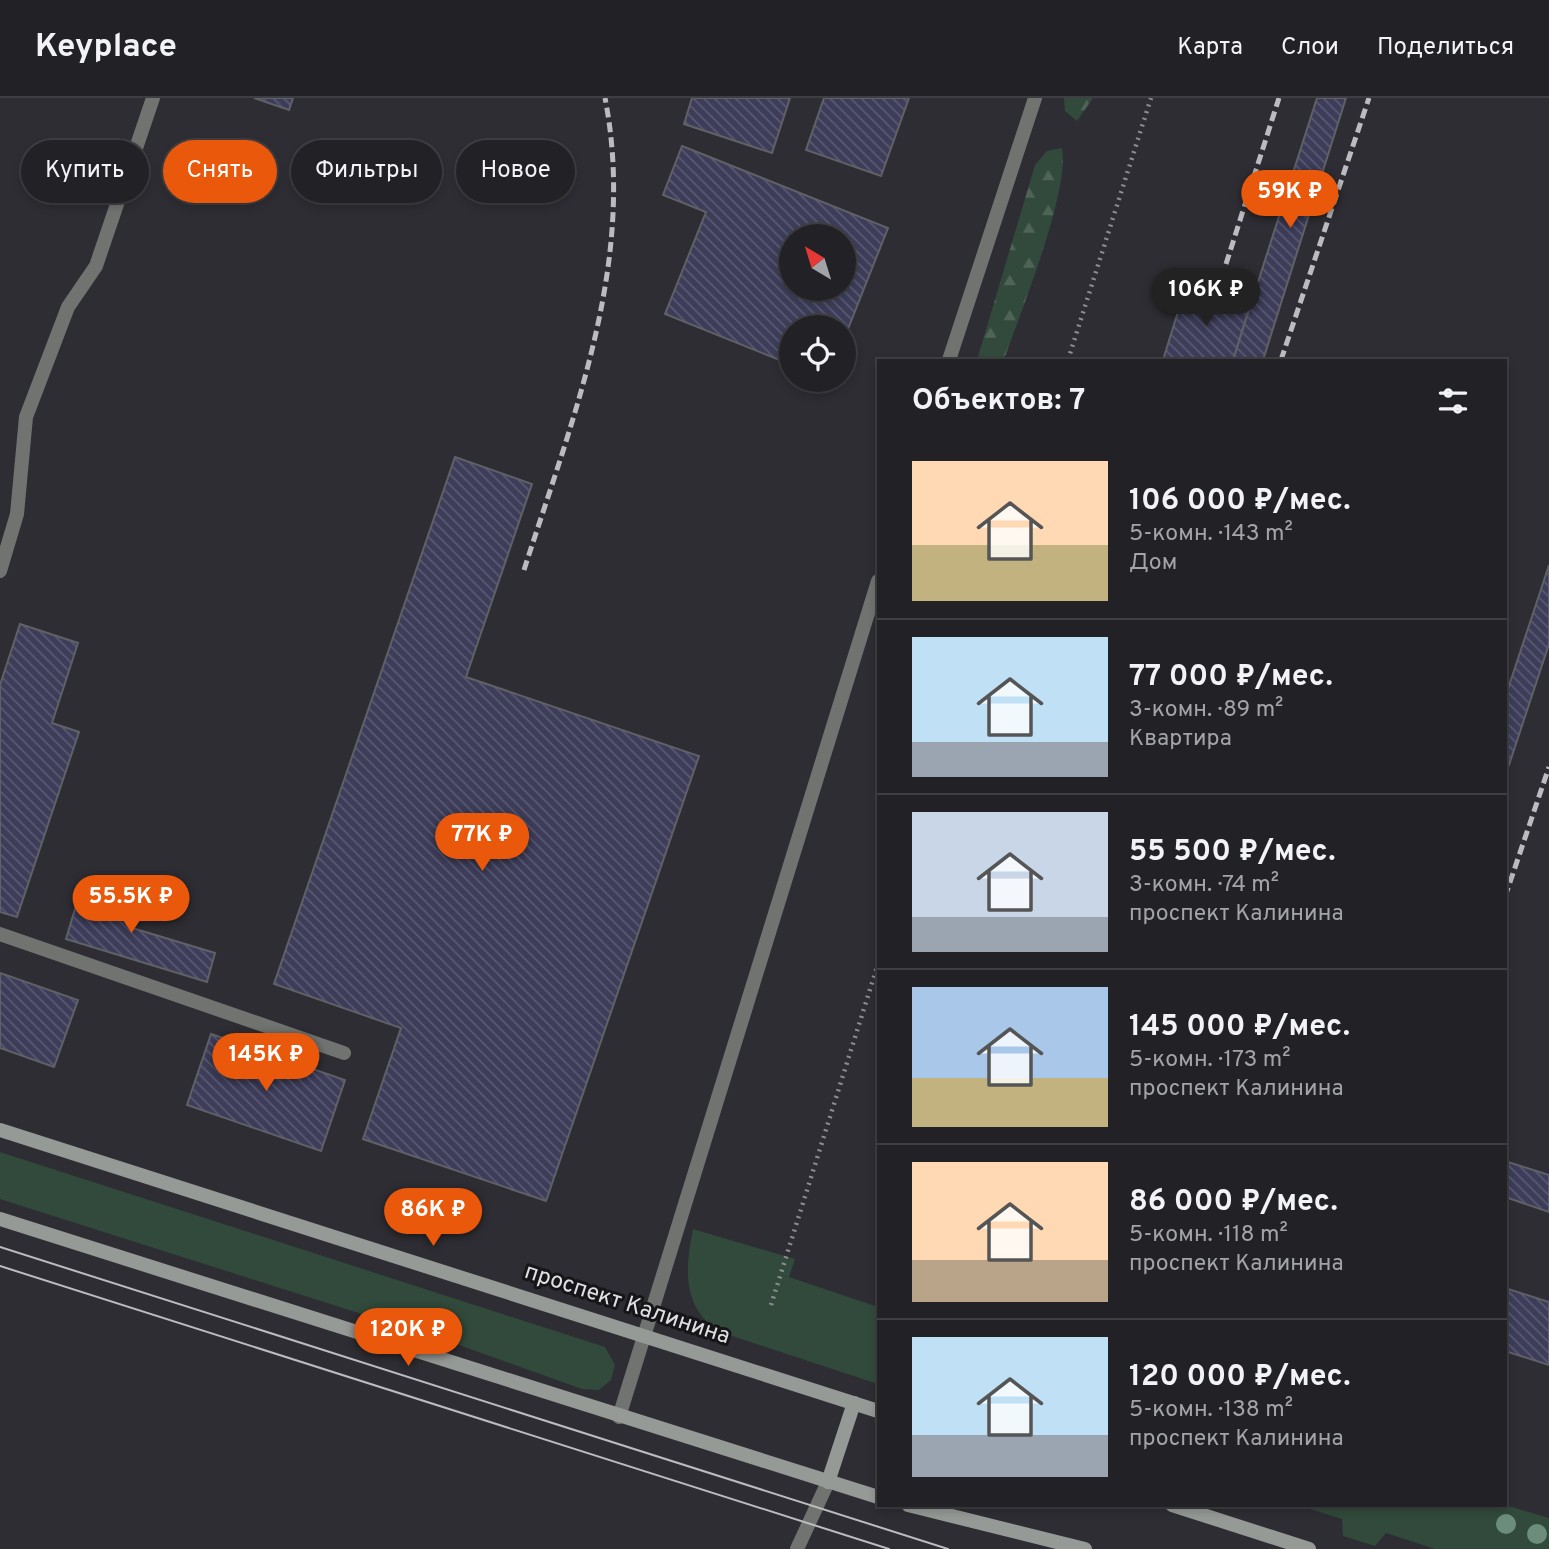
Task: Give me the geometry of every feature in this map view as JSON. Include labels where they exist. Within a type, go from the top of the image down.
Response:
[{"type":"main road","name":"проспект Калинина","points":[[0,1130],[877,1411]]},
{"type":"main road","points":[[0,1219],[618,1417],[877,1497]]},
{"type":"main road","points":[[828,1482],[854,1403]]},
{"type":"main road","points":[[916,1507],[1086,1549]]},
{"type":"main road","points":[[1178,1507],[1309,1549]]},
{"type":"street","points":[[0,571],[18,514],[26,417],[68,307],[96,266],[153,98]]},
{"type":"street","points":[[950,359],[1035,98]]},
{"type":"street","points":[[618,1417],[877,584]]},
{"type":"street","points":[[0,934],[344,1053]]},
{"type":"street","points":[[797,1549],[828,1482]]},
{"type":"path","points":[[1068,359],[1151,98]]},
{"type":"path","points":[[771,1305],[877,967]]},
{"type":"green space","points":[[1064,98],[1093,98],[1077,121],[1065,111]]},
{"type":"green space","points":[[1062,148],[1059,193],[1031,284],[1004,359],[977,359],[1035,165],[1047,151]]},
{"type":"green space","points":[[0,1152],[605,1347],[615,1365],[611,1380],[599,1390],[582,1389],[456,1344],[0,1199]]},
{"type":"green space","points":[[693,1229],[795,1259],[789,1277],[877,1307],[877,1384],[717,1331],[697,1309],[692,1297],[688,1258]]},
{"type":"green space","points":[[1507,1506],[1549,1518],[1549,1549],[1435,1549],[1386,1533],[1375,1546],[1343,1536],[1342,1519],[1303,1507]]},
{"type":"building","points":[[254,98],[293,98],[289,110]]},
{"type":"building","points":[[692,98],[790,98],[772,153],[684,124]]},
{"type":"building","points":[[824,98],[909,98],[881,176],[806,150]]},
{"type":"building","points":[[1317,98],[1346,98],[1263,359],[1233,359]]},
{"type":"building","points":[[682,146],[888,228],[854,315],[779,315],[779,360],[665,314],[706,212],[663,195]]},
{"type":"building","points":[[1186,286],[1250,305],[1233,359],[1163,359]]},
{"type":"building","points":[[455,457],[532,484],[466,677],[699,756],[546,1201],[363,1139],[401,1028],[274,984]]},
{"type":"building","points":[[1549,565],[1549,644],[1509,765],[1507,692]]},
{"type":"building","points":[[20,624],[78,643],[52,723],[79,732],[17,917],[0,912],[0,685]]},
{"type":"building","points":[[83,882],[138,899],[129,927],[215,953],[207,982],[66,939]]},
{"type":"building","points":[[0,973],[78,1000],[54,1067],[0,1048]]},
{"type":"building","points":[[211,1034],[345,1080],[321,1151],[187,1105]]},
{"type":"building","points":[[1507,1162],[1549,1175],[1549,1212],[1507,1198]]},
{"type":"building","points":[[1507,1289],[1549,1302],[1549,1365],[1507,1352]]},
{"type":"tram line","points":[[0,1247],[948,1549]]},
{"type":"tram line","points":[[0,1266],[889,1549]]},
{"type":"railway","points":[[524,570],[580,396],[606,279],[613,219],[613,159],[605,98]]},
{"type":"railway","points":[[1226,264],[1279,98]]},
{"type":"railway","points":[[1281,359],[1369,98]]},
{"type":"railway","points":[[1507,891],[1549,767]]}]
